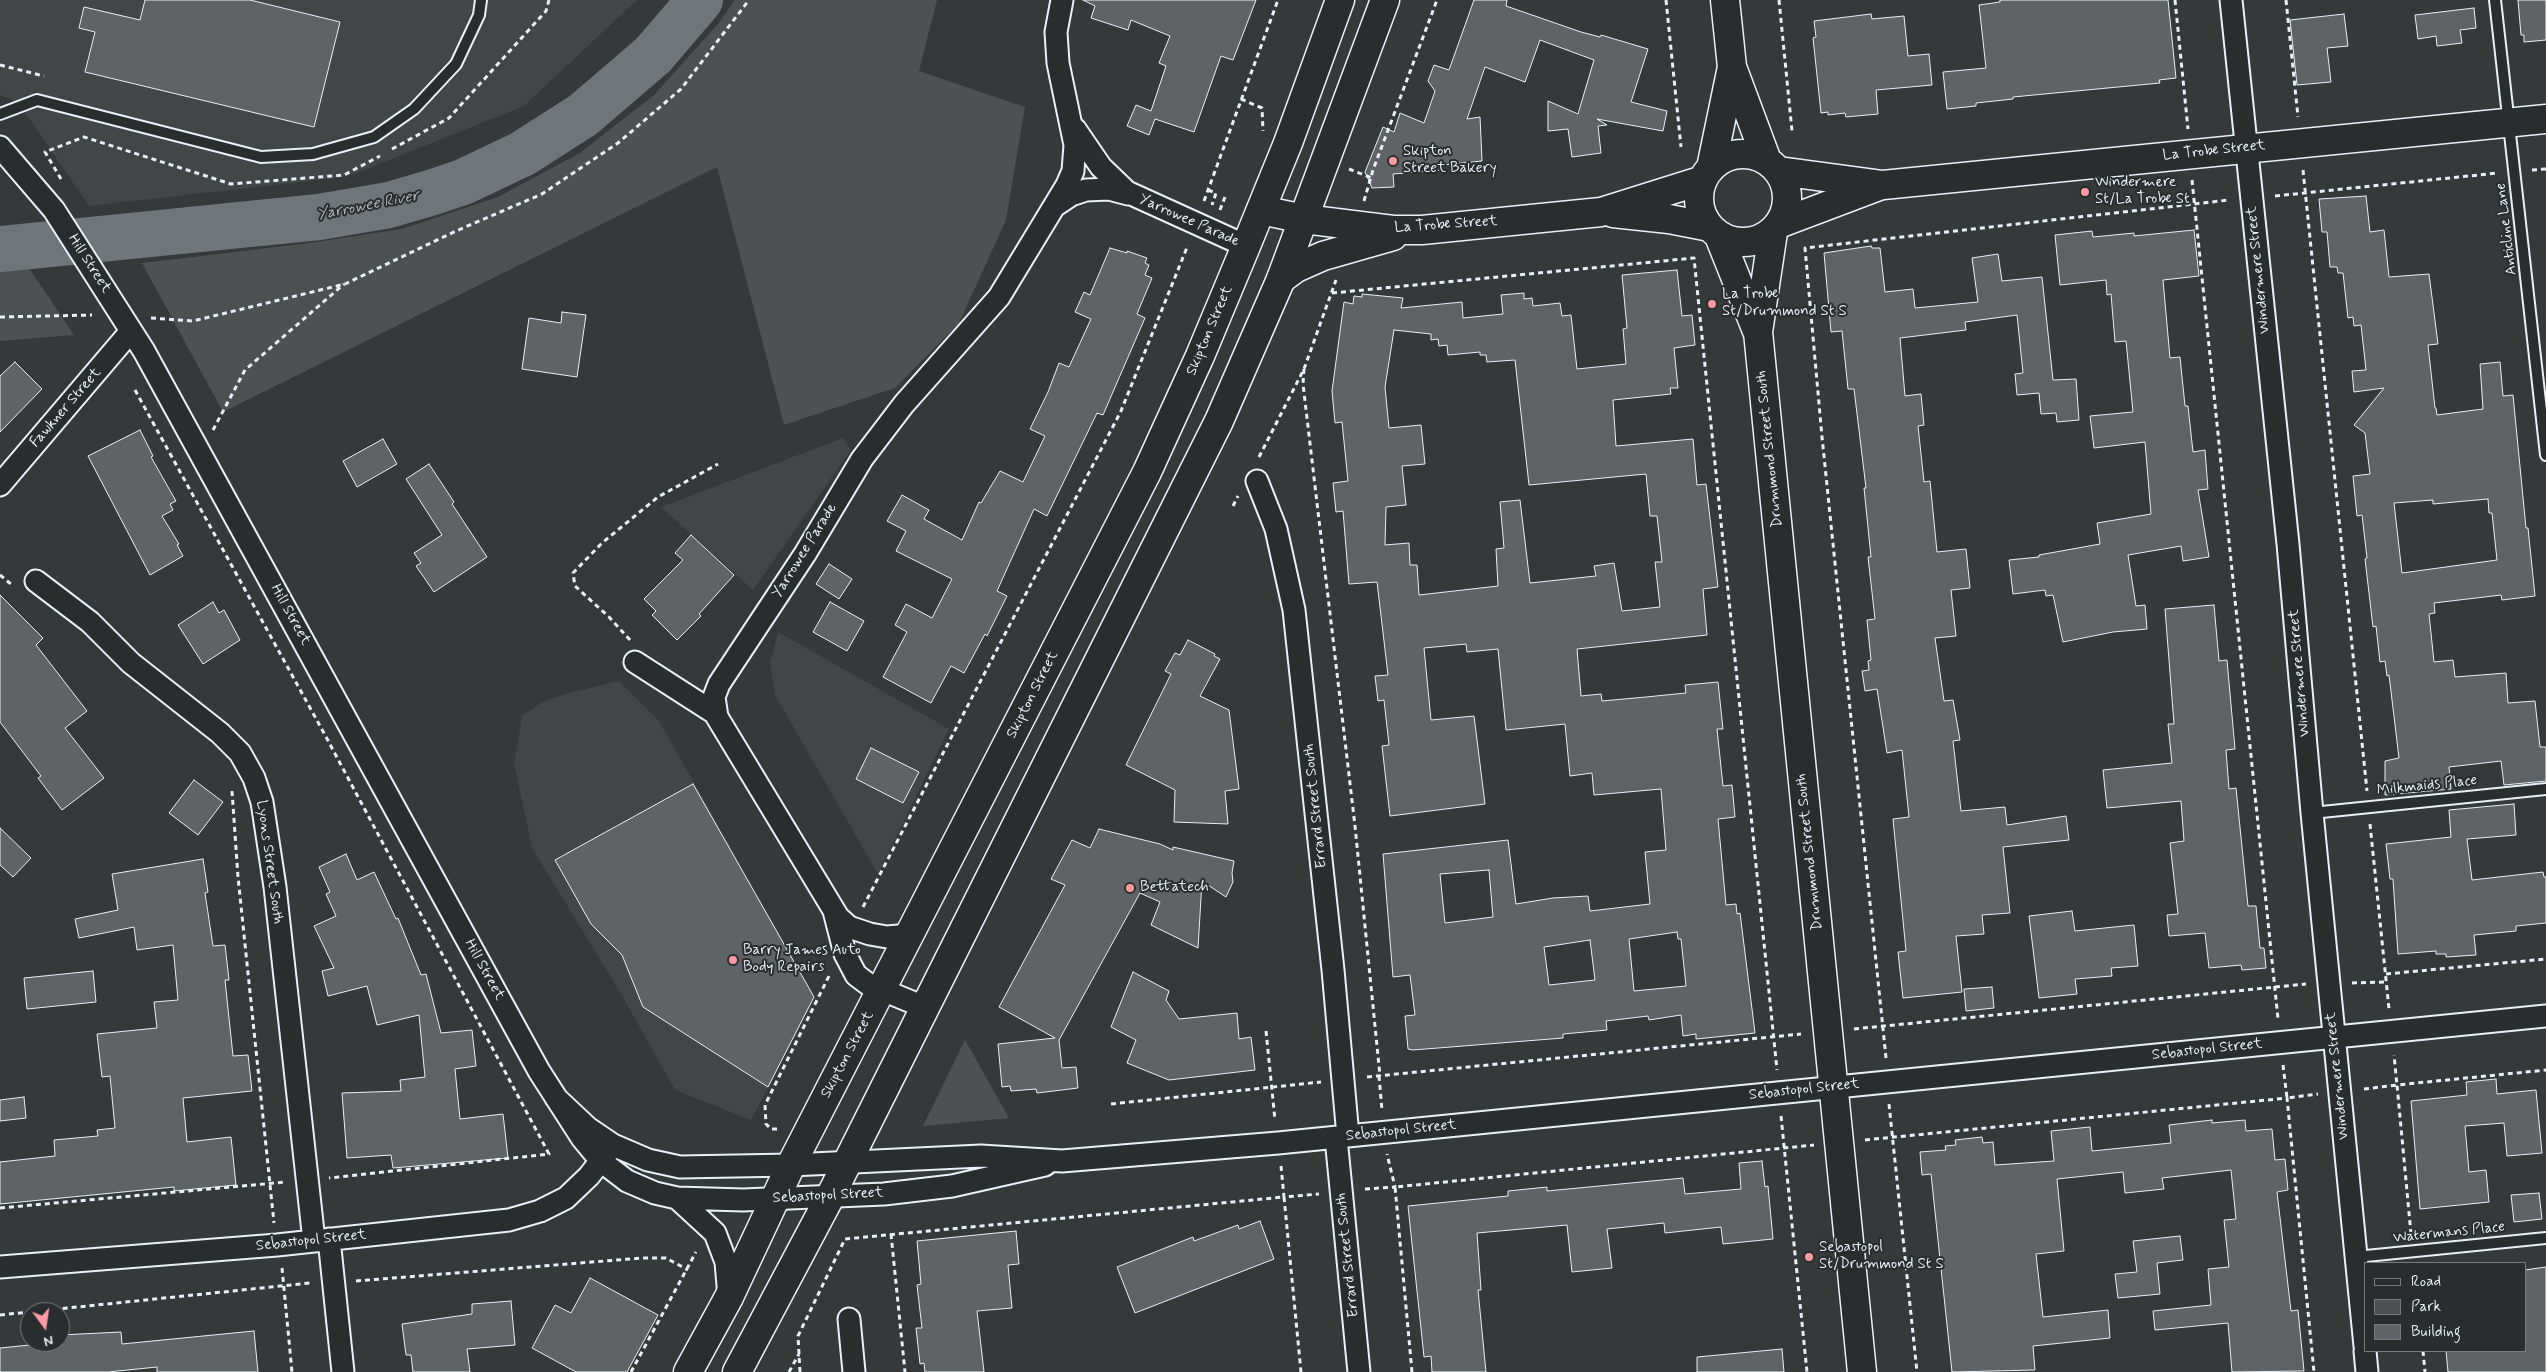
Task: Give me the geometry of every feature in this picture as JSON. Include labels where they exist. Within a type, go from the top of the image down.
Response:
[{"type":"main road","name":"Skipton Street","points":[[688,1372],[729,1297],[773,1200],[1147,472],[1200,356],[1261,210],[1340,0]]},
{"type":"main road","points":[[737,1372],[830,1197],[1219,421],[1281,279],[1385,0]]},
{"type":"main road","points":[[1725,0],[1732,67],[1773,166],[1785,183],[1788,196],[1786,210],[1777,227],[1760,239],[1746,243],[1732,242],[1714,232],[1699,204],[1699,192],[1707,174],[1732,67]]},
{"type":"main road","name":"La Trobe Street","points":[[1773,166],[1883,185],[2546,119]]},
{"type":"main road","points":[[1707,174],[1723,159],[1738,154],[1753,154],[1773,166]]},
{"type":"main road","name":"La Trobe Street","points":[[1602,212],[1707,174]]},
{"type":"main road","name":"La Trobe Street","points":[[1777,227],[1883,185]]},
{"type":"main road","name":"La Trobe Street","points":[[1261,210],[1304,219],[1351,237],[1602,212],[1670,219],[1714,232]]},
{"type":"main road","name":"Drummond Street South","points":[[1777,227],[1758,332],[1862,1372]]},
{"type":"main road","name":"Drummond Street South","points":[[1714,232],[1758,332]]},
{"type":"main road","points":[[1281,279],[1303,264],[1351,237]]},
{"type":"street","name":"Yarrowee Parade","points":[[716,714],[714,697],[719,684],[805,554],[857,467],[904,404],[999,297],[1067,185],[1074,163],[1074,136],[1059,74],[1056,44],[1058,18],[1062,0]]},
{"type":"street","name":"Windermere Street","points":[[2231,0],[2288,544],[2312,813],[2364,1336]]},
{"type":"street","name":"Yarrowee Parade","points":[[1067,111],[1077,133],[1094,159],[1118,185],[1133,195],[1246,246]]},
{"type":"street","name":"Hill Street","points":[[0,147],[54,210],[95,274],[139,324],[200,452],[534,1062],[556,1098]]},
{"type":"street","name":"Yarrowee Parade","points":[[1049,213],[1061,200],[1086,190],[1109,190],[1133,195]]},
{"type":"street","name":"Fawkner Street","points":[[0,484],[139,324]]},
{"type":"street","name":"Errard Street South","points":[[1249,486],[1276,529],[1294,610],[1343,1080],[1342,1137],[1359,1372]]},
{"type":"street","name":"Lyons Street South","points":[[36,581],[90,622],[131,663],[220,733],[240,753],[254,778],[262,802],[322,1240],[334,1282],[343,1372]]},
{"type":"street","points":[[637,663],[716,714],[842,922],[853,928],[887,937],[910,935]]},
{"type":"street","points":[[834,910],[843,948],[856,975],[882,991],[924,1007]]},
{"type":"street","name":"Sebastopol Street","points":[[556,1098],[582,1138],[607,1153],[636,1186],[677,1198],[773,1200],[952,1186],[1062,1161],[1342,1137],[2546,1016]]},
{"type":"street","name":"Sebastopol Street","points":[[0,1267],[322,1240],[509,1220],[527,1216],[559,1203],[573,1193],[607,1153]]},
{"type":"street","name":"Sebastopol Street","points":[[607,1153],[680,1167],[791,1165],[981,1156],[1062,1161]]},
{"type":"street","points":[[677,1198],[715,1233],[726,1262],[729,1297]]},
{"type":"street","points":[[849,1319],[854,1372]]},
{"type":"street","points":[[2365,1352],[2367,1372]]},
{"type":"lane","points":[[0,114],[38,100],[261,156],[313,154],[374,137],[414,109],[456,64],[479,15],[481,0]]},
{"type":"lane","name":"Anticline Lane","points":[[2495,0],[2515,172],[2541,344],[2546,456]]},
{"type":"lane","name":"Milkmaids Place","points":[[2312,813],[2546,789]]},
{"type":"lane","name":"Watermans Place","points":[[2356,1257],[2546,1238]]},
{"type":"path","points":[[139,324],[192,321],[345,284],[456,231],[542,194],[618,143],[681,90],[749,0]]},
{"type":"path","points":[[853,928],[1121,411],[1196,225],[1278,0]]},
{"type":"path","points":[[1258,460],[1304,369],[1372,178],[1373,170],[1437,0]]},
{"type":"path","points":[[1666,0],[1680,147]]},
{"type":"path","points":[[1779,0],[1792,131]]},
{"type":"path","points":[[2175,0],[2194,203],[2314,1372]]},
{"type":"path","points":[[2286,0],[2413,1252]]},
{"type":"path","points":[[0,65],[44,76]]},
{"type":"path","points":[[1241,99],[1262,108],[1263,131],[1268,133]]},
{"type":"path","points":[[1348,169],[1372,178]]},
{"type":"path","points":[[1917,1372],[1822,437],[1805,248],[2194,203],[2546,169]]},
{"type":"path","points":[[1332,293],[1694,258],[1807,1372]]},
{"type":"path","points":[[200,452],[246,370],[345,284]]},
{"type":"path","points":[[0,317],[84,315]]},
{"type":"path","points":[[1304,369],[1303,384],[1355,826],[1380,1076]]},
{"type":"path","points":[[135,390],[329,743],[549,1154],[331,1178]]},
{"type":"path","points":[[637,663],[633,646],[625,633],[575,586],[573,573],[602,543],[658,497],[718,464]]},
{"type":"path","points":[[1233,506],[1249,486]]},
{"type":"path","points":[[0,575],[15,587]]},
{"type":"path","points":[[0,1208],[268,1182],[231,782]]},
{"type":"path","points":[[776,1129],[768,1127],[765,1120],[768,1099],[843,948]]},
{"type":"path","points":[[2386,974],[2546,960]]},
{"type":"path","points":[[1111,1104],[2274,986],[2386,982]]},
{"type":"path","points":[[1266,1031],[1272,1088]]},
{"type":"path","points":[[1412,1372],[1395,1187],[1894,1138],[2546,1070]]},
{"type":"path","points":[[800,1372],[798,1336],[846,1239],[1284,1197],[1301,1372]]},
{"type":"path","points":[[891,1234],[905,1372]]},
{"type":"path","points":[[631,1372],[701,1243]]},
{"type":"path","points":[[0,1315],[285,1285],[619,1258],[666,1258],[688,1270]]},
{"type":"path","points":[[285,1285],[292,1372]]},
{"type":"path","points":[[2423,1352],[2425,1372]]},
{"type":"path","points":[[789,1372],[799,1354]]},
{"type":"shaded area","points":[[0,0],[637,0],[524,106],[346,177],[89,206],[18,102],[0,95]]},
{"type":"shaded area","points":[[843,438],[851,450],[753,590],[661,507]]},
{"type":"shaded area","points":[[778,632],[949,729],[878,874],[775,695],[770,664]]},
{"type":"shaded area","points":[[619,681],[659,721],[815,997],[751,1120],[675,1090],[620,992],[532,848],[514,764],[522,716],[541,703],[565,694]]},
{"type":"green space","points":[[735,0],[937,0],[919,71],[1025,107],[1006,220],[959,323],[895,388],[784,425],[717,167],[223,412],[142,263],[302,244],[402,229],[498,197],[580,153],[654,95],[718,24]]},
{"type":"green space","points":[[0,225],[74,335],[0,341]]},
{"type":"green space","points":[[965,1040],[1009,1118],[923,1126]]},
{"type":"building","points":[[145,0],[250,0],[340,22],[314,127],[85,72],[95,32],[79,28],[84,7],[140,20]]},
{"type":"building","points":[[1083,0],[1256,0],[1233,60],[1221,56],[1194,132],[1155,119],[1149,135],[1127,126],[1136,105],[1151,111],[1166,66],[1159,63],[1170,36],[1131,20],[1128,30],[1091,18],[1095,6]]},
{"type":"building","points":[[1474,0],[1507,0],[1506,6],[1581,32],[1600,37],[1601,35],[1648,49],[1631,102],[1667,111],[1663,131],[1597,119],[1607,125],[1598,126],[1601,153],[1572,157],[1568,129],[1548,131],[1548,101],[1578,114],[1594,60],[1540,40],[1525,82],[1485,67],[1467,119],[1480,117],[1482,161],[1443,165],[1442,170],[1393,174],[1394,187],[1372,188],[1365,172],[1383,127],[1394,132],[1400,113],[1424,123],[1435,91],[1428,81],[1434,65],[1449,70]]},
{"type":"building","points":[[2000,0],[2168,0],[2176,78],[2159,80],[2160,83],[2013,97],[2013,99],[1976,103],[1976,106],[1947,109],[1943,72],[1986,68],[1979,5],[2000,2]]},
{"type":"building","points":[[2518,0],[2546,0],[2546,40],[2524,42],[2524,35],[2521,35]]},
{"type":"building","points":[[2474,8],[2476,28],[2460,30],[2462,43],[2437,46],[2436,36],[2418,39],[2415,15]]},
{"type":"building","points":[[1871,14],[1872,19],[1904,16],[1908,56],[1929,54],[1932,85],[1876,90],[1878,114],[1846,117],[1845,113],[1828,115],[1828,112],[1821,113],[1813,38],[1816,37],[1814,21]]},
{"type":"building","points":[[2344,14],[2348,46],[2327,48],[2331,82],[2297,85],[2290,20]]},
{"type":"building","points":[[2366,196],[2370,232],[2384,230],[2389,277],[2429,274],[2438,344],[2428,345],[2437,415],[2483,409],[2480,364],[2500,362],[2503,396],[2513,395],[2526,528],[2528,528],[2535,596],[2502,600],[2501,595],[2434,603],[2435,613],[2429,614],[2434,662],[2453,660],[2455,677],[2506,673],[2508,703],[2535,701],[2540,747],[2546,747],[2546,781],[2504,785],[2501,761],[2449,767],[2451,789],[2385,795],[2385,761],[2399,758],[2389,675],[2387,676],[2385,661],[2380,662],[2376,626],[2373,627],[2362,515],[2357,516],[2353,476],[2370,474],[2365,433],[2354,425],[2384,388],[2354,392],[2352,371],[2366,370],[2361,325],[2354,326],[2353,317],[2348,318],[2343,273],[2338,273],[2337,267],[2330,267],[2327,232],[2322,232],[2319,199]],"holes":[[[2488,499],[2489,513],[2492,513],[2497,560],[2402,573],[2394,503],[2433,500],[2433,504]]]},
{"type":"building","points":[[2194,230],[2199,276],[2163,280],[2170,358],[2180,357],[2185,406],[2188,406],[2193,452],[2205,450],[2208,489],[2198,490],[2209,557],[2183,561],[2181,546],[2128,555],[2136,606],[2145,605],[2147,629],[2113,632],[2063,642],[2053,595],[2046,596],[2045,590],[2013,594],[2009,560],[2039,557],[2039,555],[2100,544],[2097,523],[2151,514],[2145,442],[2094,448],[2090,416],[2133,412],[2126,341],[2115,342],[2111,294],[2107,295],[2106,280],[2060,285],[2055,235],[2092,231],[2093,237],[2134,233],[2134,236]]},
{"type":"building","points":[[1871,246],[1872,248],[1880,248],[1885,292],[1913,289],[1915,308],[1978,302],[1972,258],[1998,254],[2002,281],[2042,277],[2053,380],[2076,379],[2079,420],[2057,422],[2056,413],[2041,414],[2039,393],[2017,395],[2015,374],[2023,373],[2017,315],[1965,322],[1966,330],[1900,338],[1905,396],[1921,394],[1924,425],[1918,426],[1924,482],[1930,481],[1937,552],[1966,549],[1970,588],[1951,590],[1956,636],[1935,638],[1944,701],[1953,700],[1960,740],[1953,741],[1961,811],[2005,807],[2007,825],[2066,816],[2069,840],[2003,847],[2010,913],[1982,915],[1984,934],[1956,936],[1962,992],[1903,998],[1898,952],[1906,951],[1893,819],[1909,817],[1902,750],[1887,753],[1877,689],[1865,691],[1862,671],[1869,670],[1868,661],[1871,660],[1867,620],[1875,619],[1868,557],[1871,557],[1864,488],[1866,488],[1854,389],[1848,389],[1842,331],[1831,332],[1824,253]]},
{"type":"building","points":[[1110,248],[1127,253],[1127,251],[1147,258],[1145,263],[1149,265],[1145,275],[1152,278],[1137,314],[1145,318],[1103,415],[1097,413],[1047,516],[1034,509],[997,591],[1007,596],[987,636],[985,634],[964,673],[951,666],[931,703],[883,677],[907,632],[895,625],[906,604],[932,618],[952,579],[896,551],[906,531],[887,521],[902,495],[929,510],[924,519],[962,540],[979,502],[981,503],[1000,471],[1023,482],[1045,436],[1030,429],[1048,392],[1059,363],[1069,367],[1091,319],[1075,312],[1084,292],[1090,295]]},
{"type":"building","points":[[1677,270],[1682,316],[1692,315],[1695,345],[1674,348],[1678,388],[1670,388],[1671,394],[1613,400],[1616,446],[1693,439],[1697,485],[1706,484],[1718,587],[1703,589],[1707,635],[1577,649],[1581,696],[1601,694],[1602,701],[1686,693],[1685,685],[1718,682],[1723,729],[1717,729],[1723,786],[1732,785],[1735,817],[1718,819],[1726,905],[1736,904],[1737,914],[1740,913],[1755,1033],[1696,1039],[1696,1034],[1683,1036],[1681,1015],[1649,1020],[1648,1016],[1606,1021],[1607,1030],[1563,1034],[1563,1038],[1408,1049],[1405,1016],[1415,1015],[1410,975],[1393,977],[1383,854],[1508,840],[1516,904],[1553,898],[1588,896],[1590,911],[1650,904],[1645,852],[1666,850],[1661,789],[1594,795],[1592,773],[1570,776],[1565,724],[1506,730],[1498,649],[1467,652],[1466,644],[1424,648],[1431,720],[1474,716],[1485,804],[1390,816],[1382,746],[1389,745],[1384,700],[1378,701],[1375,676],[1388,675],[1377,582],[1349,584],[1343,511],[1336,512],[1333,483],[1348,481],[1342,422],[1335,423],[1332,391],[1344,302],[1353,304],[1354,296],[1362,297],[1362,294],[1403,298],[1401,308],[1462,302],[1463,318],[1503,314],[1501,295],[1524,293],[1524,299],[1532,298],[1533,306],[1560,303],[1562,316],[1571,315],[1577,369],[1626,364],[1623,329],[1627,328],[1622,275]],"holes":[[[1394,330],[1431,334],[1431,340],[1438,339],[1439,346],[1447,345],[1448,355],[1480,352],[1480,355],[1486,355],[1487,362],[1515,360],[1529,485],[1646,474],[1650,516],[1657,516],[1662,562],[1655,562],[1660,607],[1622,611],[1614,563],[1594,566],[1596,576],[1530,583],[1520,500],[1500,502],[1504,548],[1496,549],[1498,586],[1419,595],[1417,565],[1410,565],[1409,543],[1385,545],[1386,507],[1406,505],[1402,466],[1425,464],[1421,425],[1389,428],[1385,387]],[[1489,870],[1493,917],[1445,923],[1440,874]],[[1677,932],[1678,939],[1681,939],[1686,986],[1634,991],[1629,939]],[[1590,940],[1595,980],[1549,985],[1544,947]]]},
{"type":"building","points":[[562,312],[586,315],[577,377],[522,369],[529,318],[561,323]]},
{"type":"building","points":[[15,362],[42,389],[0,432],[0,376]]},
{"type":"building","points":[[140,430],[153,456],[151,457],[176,501],[170,504],[173,510],[162,516],[179,544],[177,545],[183,556],[150,575],[88,456]]},
{"type":"building","points":[[383,439],[397,464],[357,487],[343,461]]},
{"type":"building","points":[[429,464],[454,502],[452,504],[487,557],[434,592],[416,566],[421,563],[414,553],[442,535],[406,479]]},
{"type":"building","points":[[691,535],[734,575],[699,614],[701,616],[677,640],[652,615],[656,611],[644,599],[683,560],[675,553]]},
{"type":"building","points":[[829,564],[852,579],[839,599],[816,584]]},
{"type":"building","points":[[0,595],[43,638],[36,645],[87,711],[65,728],[104,778],[62,810],[38,778],[41,776],[0,722]]},
{"type":"building","points":[[213,602],[219,613],[224,610],[240,640],[203,664],[178,625]]},
{"type":"building","points":[[830,602],[864,621],[847,651],[813,632]]},
{"type":"building","points":[[2214,605],[2219,661],[2227,660],[2235,749],[2226,750],[2229,789],[2236,788],[2248,906],[2256,906],[2260,948],[2264,948],[2266,968],[2242,970],[2241,965],[2209,968],[2205,933],[2169,936],[2167,915],[2178,914],[2170,843],[2184,841],[2181,801],[2107,808],[2103,770],[2172,763],[2168,724],[2174,724],[2165,609]]},
{"type":"building","points":[[1188,640],[1215,654],[1214,656],[1220,659],[1200,696],[1229,710],[1239,789],[1225,791],[1228,824],[1174,822],[1175,790],[1126,765],[1171,674],[1165,671],[1175,653],[1180,655]]},
{"type":"building","points":[[871,748],[919,772],[903,803],[856,779]]},
{"type":"building","points":[[194,780],[223,802],[198,835],[169,813]]},
{"type":"building","points":[[693,784],[814,997],[768,1087],[643,1007],[622,955],[591,924],[555,860]]},
{"type":"building","points":[[2514,804],[2516,835],[2467,839],[2472,880],[2543,872],[2544,877],[2546,877],[2546,923],[2516,926],[2516,931],[2474,935],[2476,955],[2446,957],[2446,954],[2436,954],[2436,951],[2398,954],[2393,879],[2390,879],[2386,844],[2451,837],[2449,810]]},
{"type":"building","points":[[0,828],[31,858],[13,877],[0,865]]},
{"type":"building","points":[[1099,829],[1160,844],[1173,850],[1173,847],[1234,861],[1233,882],[1226,897],[1202,881],[1198,948],[1151,925],[1160,902],[1140,893],[1059,1040],[1062,1068],[1076,1067],[1078,1088],[1037,1093],[1036,1089],[1011,1091],[1010,1086],[1002,1087],[998,1044],[1055,1038],[999,1007],[1065,885],[1051,879],[1072,840],[1090,848]]},
{"type":"building","points":[[346,854],[357,880],[374,872],[396,919],[398,918],[421,975],[426,974],[441,1033],[472,1030],[476,1066],[455,1069],[460,1119],[503,1114],[508,1158],[393,1168],[391,1155],[347,1158],[342,1093],[401,1091],[400,1080],[425,1077],[419,1015],[377,1025],[367,986],[328,996],[322,971],[334,968],[314,926],[336,916],[326,894],[330,892],[319,867]]},
{"type":"building","points":[[203,859],[208,892],[205,893],[213,946],[225,945],[229,980],[225,980],[233,1056],[248,1055],[252,1091],[183,1098],[187,1142],[231,1137],[236,1185],[174,1191],[174,1187],[0,1204],[0,1162],[55,1156],[54,1140],[98,1136],[97,1130],[115,1128],[110,1076],[102,1077],[97,1034],[157,1028],[154,1002],[178,1000],[173,945],[137,950],[134,927],[79,938],[75,919],[118,910],[112,874]]},
{"type":"building","points":[[2072,911],[2075,931],[2134,925],[2138,966],[2111,968],[2112,976],[2075,979],[2077,994],[2039,998],[2029,916]]},
{"type":"building","points":[[93,971],[96,1002],[27,1009],[24,978]]},
{"type":"building","points":[[1133,972],[1169,991],[1166,1000],[1179,1019],[1237,1013],[1239,1039],[1251,1037],[1255,1070],[1169,1080],[1127,1063],[1136,1040],[1111,1027]]},
{"type":"building","points":[[1992,987],[1994,1008],[1966,1011],[1964,989]]},
{"type":"building","points":[[2496,1079],[2497,1094],[2536,1090],[2542,1153],[2507,1156],[2504,1123],[2465,1126],[2469,1172],[2486,1170],[2489,1202],[2420,1209],[2411,1101],[2467,1095],[2466,1082]]},
{"type":"building","points":[[24,1097],[26,1118],[0,1121],[0,1100]]},
{"type":"building","points":[[2212,1120],[2212,1123],[2245,1120],[2246,1131],[2272,1129],[2275,1160],[2285,1159],[2288,1190],[2277,1192],[2291,1311],[2298,1310],[2304,1371],[2232,1372],[2228,1323],[2155,1330],[2153,1311],[2211,1305],[2208,1269],[2229,1267],[2224,1220],[2236,1219],[2231,1170],[2162,1178],[2164,1189],[2125,1193],[2123,1172],[2057,1179],[2064,1251],[2036,1254],[2043,1317],[2108,1310],[2110,1338],[2033,1346],[2035,1370],[1952,1372],[1931,1174],[1922,1175],[1920,1152],[1946,1150],[1945,1146],[1956,1145],[1955,1140],[1982,1137],[1983,1143],[1993,1142],[1995,1165],[2054,1161],[2051,1131],[2090,1127],[2092,1151],[2171,1143],[2169,1125]]},
{"type":"building","points":[[1762,1161],[1765,1187],[1768,1186],[1773,1239],[1723,1244],[1721,1227],[1665,1233],[1664,1223],[1607,1229],[1612,1268],[1572,1272],[1567,1225],[1477,1233],[1481,1290],[1478,1290],[1486,1372],[1432,1372],[1431,1356],[1424,1357],[1408,1206],[1508,1196],[1508,1191],[1547,1187],[1547,1191],[1683,1178],[1685,1194],[1741,1189],[1739,1163]]},
{"type":"building","points":[[2539,1193],[2542,1219],[2514,1222],[2511,1195]]},
{"type":"building","points":[[1260,1221],[1274,1259],[1135,1313],[1117,1267],[1193,1237],[1194,1241],[1238,1225],[1239,1229]]},
{"type":"building","points":[[1016,1231],[1019,1264],[1008,1265],[1012,1308],[977,1311],[984,1372],[925,1372],[924,1363],[920,1364],[916,1328],[922,1328],[917,1285],[921,1284],[917,1241]]},
{"type":"building","points":[[2180,1236],[2183,1260],[2157,1263],[2160,1294],[2118,1298],[2115,1274],[2137,1272],[2133,1241]]},
{"type":"building","points":[[2546,1267],[2546,1372],[2448,1372],[2446,1352],[2526,1352],[2526,1270]]},
{"type":"building","points":[[590,1278],[658,1315],[627,1372],[576,1372],[532,1348],[555,1305],[571,1313]]},
{"type":"building","points":[[511,1301],[515,1345],[467,1349],[470,1372],[413,1372],[411,1355],[406,1355],[402,1324],[472,1314],[472,1304]]},
{"type":"building","points":[[254,1331],[258,1372],[157,1372],[157,1367],[108,1372],[0,1372],[0,1348],[20,1346],[20,1352],[70,1352],[70,1335],[121,1332],[122,1344]]},
{"type":"building","points":[[1782,1349],[1784,1372],[1697,1372],[1697,1357]]},
{"type":"waterway","name":"Yarrowee River","points":[[0,249],[319,217],[389,205],[463,182],[522,154],[583,115],[653,55],[700,0]]},
{"type":"place","name":"Skipton Street Bakery","points":[[1393,161]]},
{"type":"place","name":"Windermere St/La Trobe St","points":[[2085,192]]},
{"type":"place","name":"La Trobe St/Drummond St S","points":[[1712,304]]},
{"type":"place","name":"Bettatech","points":[[1130,888]]},
{"type":"place","name":"Barry James Auto Body Repairs","points":[[733,960]]},
{"type":"place","name":"Sebastopol St/Drummond St S","points":[[1809,1257]]}]
